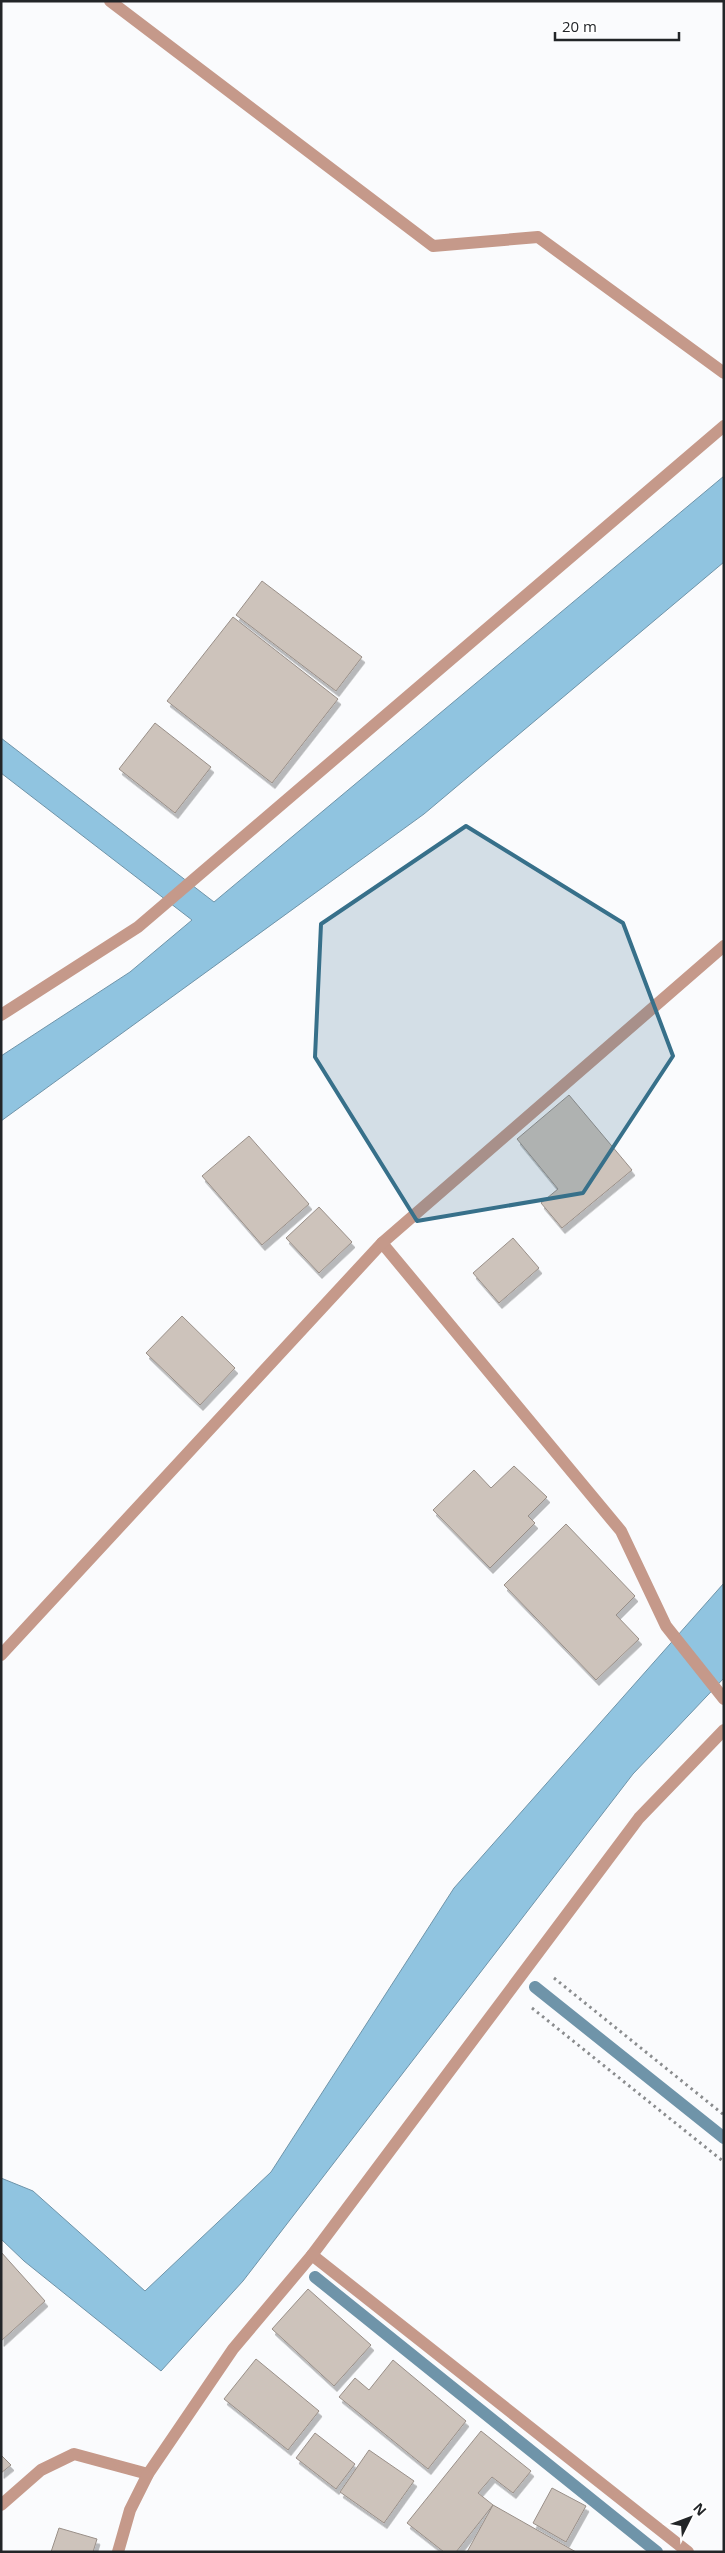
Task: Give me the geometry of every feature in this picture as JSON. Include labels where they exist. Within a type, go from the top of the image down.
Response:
[{"type":"street","points":[[110,1],[433,246],[538,237],[724,372]]},
{"type":"street","points":[[1,1015],[138,926],[162,907],[724,426]]},
{"type":"street","points":[[1,1655],[382,1242],[724,946]]},
{"type":"street","points":[[382,1242],[622,1531],[666,1626],[724,1699]]},
{"type":"street","points":[[118,2552],[130,2510],[148,2474],[233,2349],[312,2256],[638,1818],[724,1730]]},
{"type":"street","points":[[312,2256],[688,2552]]},
{"type":"street","points":[[1,2505],[41,2470],[74,2454],[148,2474]]},
{"type":"path","points":[[532,1961],[724,2114]]},
{"type":"path","points":[[510,1990],[724,2162]]},
{"type":"highlighted area","points":[[466,826],[623,923],[673,1056],[583,1193],[417,1221],[315,1057],[321,924]]},
{"type":"water","points":[[724,476],[724,562],[424,814],[1,1121],[1,1056],[130,972],[192,920],[1,773],[1,738],[214,902]]},
{"type":"water","points":[[724,1583],[724,1678],[633,1774],[243,2281],[161,2371],[24,2261],[1,2239],[1,2178],[33,2191],[145,2291],[271,2172],[454,1888]]},
{"type":"building","points":[[262,581],[362,657],[336,691],[236,615]]},
{"type":"building","points":[[233,617],[338,699],[272,783],[167,701]]},
{"type":"building","points":[[155,723],[211,767],[175,813],[119,769]]},
{"type":"building","points":[[569,1095],[632,1170],[562,1228],[541,1203],[558,1189],[517,1139]]},
{"type":"building","points":[[249,1136],[309,1204],[262,1245],[202,1176]]},
{"type":"building","points":[[319,1207],[352,1242],[319,1273],[286,1238]]},
{"type":"building","points":[[513,1238],[539,1268],[499,1303],[473,1273]]},
{"type":"building","points":[[182,1316],[235,1368],[200,1405],[146,1353]]},
{"type":"building","points":[[514,1466],[547,1497],[528,1516],[535,1523],[490,1568],[433,1510],[474,1470],[491,1488]]},
{"type":"building","points":[[566,1524],[635,1596],[616,1615],[639,1639],[596,1680],[504,1585]]},
{"type":"building","points":[[1,2252],[45,2301],[1,2341]]},
{"type":"building","points":[[308,2289],[371,2345],[334,2386],[272,2329]]},
{"type":"building","points":[[256,2359],[319,2411],[288,2450],[224,2399]]},
{"type":"building","points":[[393,2360],[466,2421],[428,2469],[339,2397],[355,2378],[369,2390]]},
{"type":"building","points":[[481,2431],[531,2471],[513,2493],[492,2477],[478,2493],[493,2505],[456,2552],[444,2552],[407,2523]]},
{"type":"building","points":[[315,2433],[355,2464],[336,2489],[296,2458]]},
{"type":"building","points":[[369,2450],[414,2481],[384,2523],[340,2492]]},
{"type":"building","points":[[1,2455],[11,2465],[1,2473]]},
{"type":"building","points":[[552,2488],[586,2506],[566,2542],[533,2523]]},
{"type":"building","points":[[493,2505],[576,2552],[467,2552]]},
{"type":"building","points":[[59,2528],[97,2539],[93,2552],[51,2552]]},
{"type":"waterway","points":[[535,1987],[724,2138]]},
{"type":"waterway","points":[[315,2277],[657,2552]]}]
